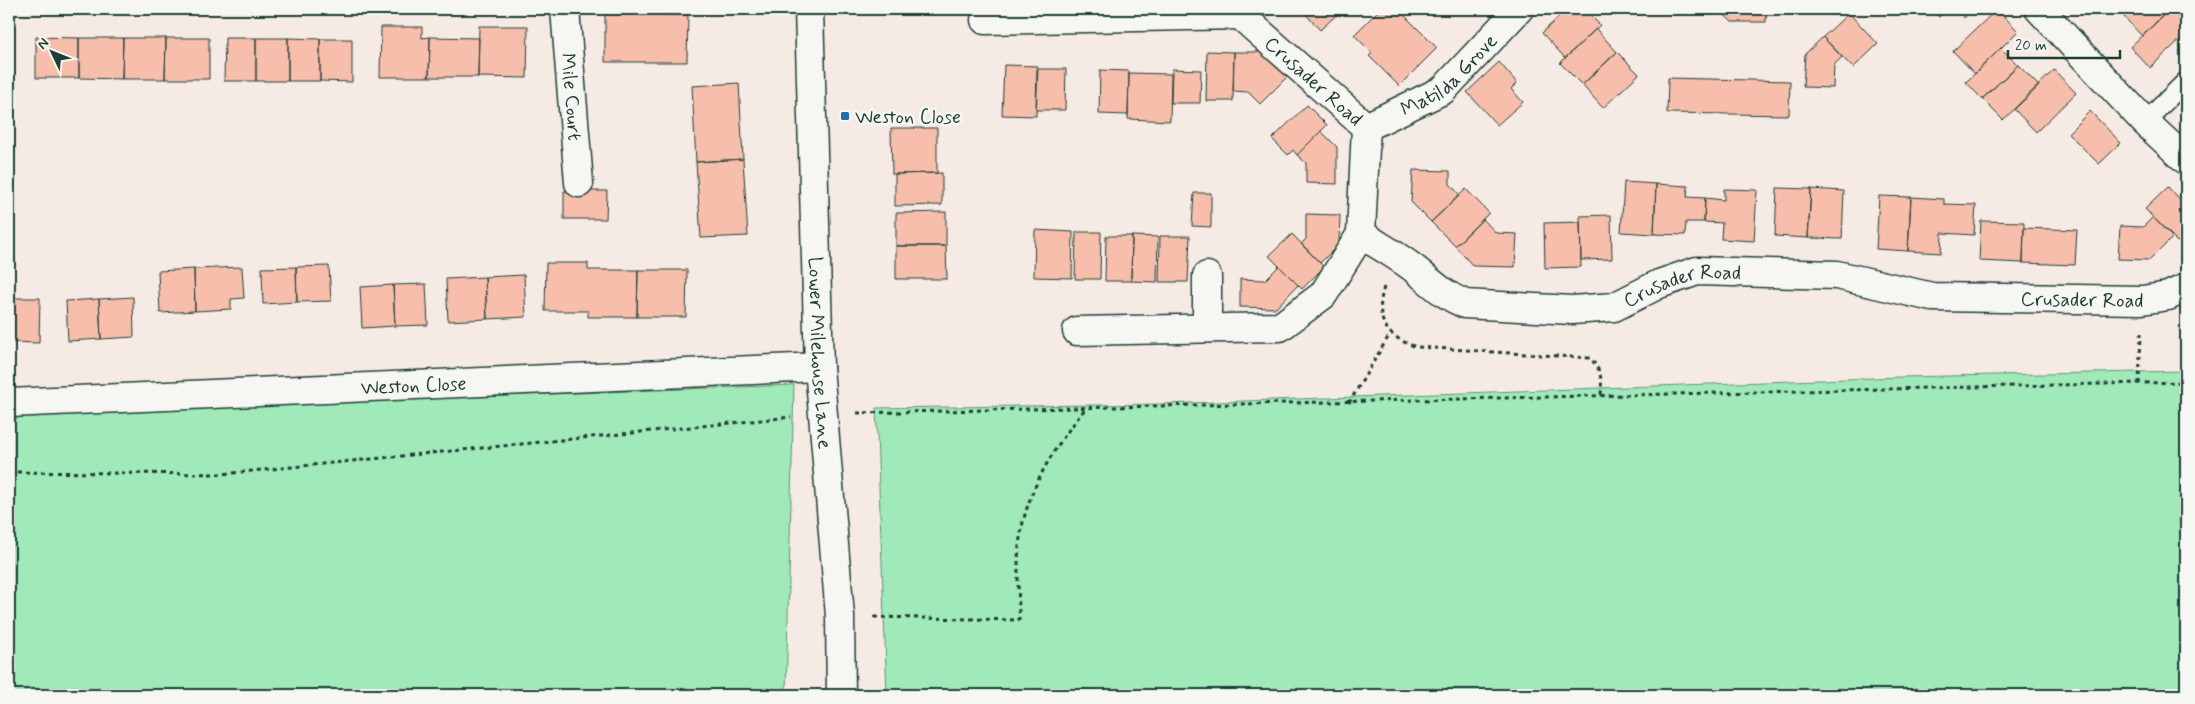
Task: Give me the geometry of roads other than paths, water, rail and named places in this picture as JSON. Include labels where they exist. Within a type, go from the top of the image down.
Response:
[{"type":"street","name":"Mile Court","points":[[565,9],[579,183]]},
{"type":"street","name":"Lower Milehouse Lane","points":[[809,9],[819,366],[840,616],[841,695]]},
{"type":"street","name":"Matilda Grove","points":[[1366,127],[1443,90],[1519,9]]},
{"type":"street","points":[[2039,9],[2145,122],[2186,160]]},
{"type":"street","name":"Crusader Road","points":[[1240,12],[1366,127],[1361,234],[1417,270],[1452,299],[1465,304],[1572,310],[1614,307],[1659,284],[1697,271],[1836,275],[1932,297],[2142,300],[2168,296],[2186,288]]},
{"type":"street","points":[[985,20],[1240,12]]},
{"type":"street","points":[[1077,331],[1280,327],[1323,295],[1361,234]]},
{"type":"street","points":[[1207,276],[1207,328]]},
{"type":"street","name":"Weston Close","points":[[9,403],[819,366]]},
{"type":"lane","points":[[2145,122],[2186,81]]},
{"type":"place","name":"Weston Close","points":[[845,116]]}]
